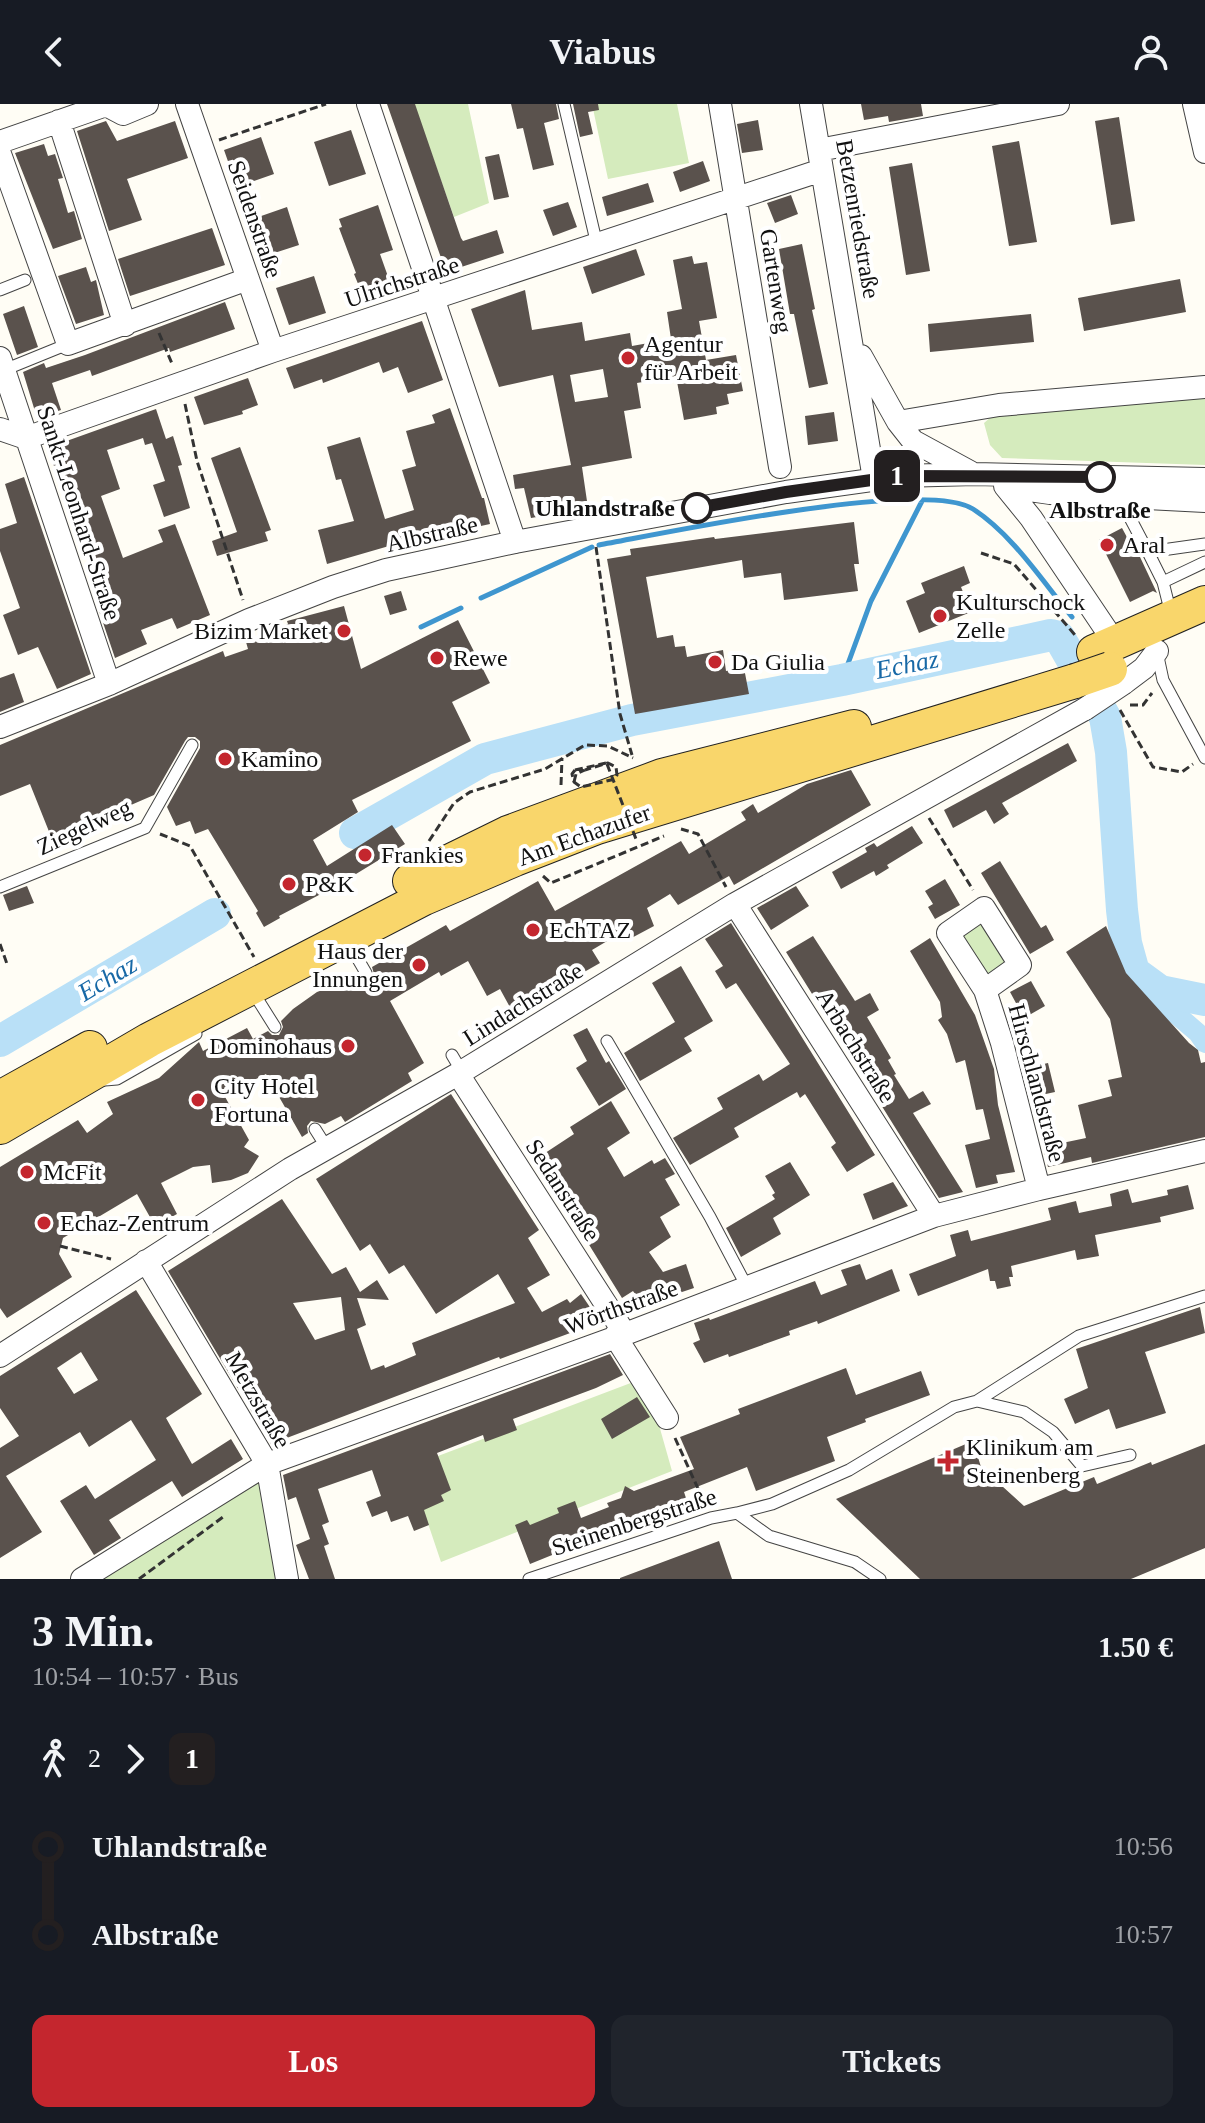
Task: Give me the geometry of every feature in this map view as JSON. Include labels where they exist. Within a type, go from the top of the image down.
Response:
[{"type":"main road","name":"Am Echazufer","points":[[0,1098],[173,1001],[508,833],[662,776],[773,745],[1098,675],[1172,619],[1205,603]]},
{"type":"main road","name":"Am Echazufer","points":[[0,1127],[149,1040],[424,898],[597,827],[1098,675],[1205,628]]},
{"type":"street","points":[[0,142],[106,105],[123,114],[147,104]]},
{"type":"street","name":"Seidenstraße","points":[[187,104],[273,351]]},
{"type":"street","points":[[368,104],[515,542]]},
{"type":"street","name":"Gartenweg","points":[[720,104],[780,467]]},
{"type":"street","name":"Betzenriedstraße","points":[[811,104],[874,479]]},
{"type":"street","name":"Ulrichstraße","points":[[26,438],[273,351],[736,198],[821,160],[1058,104]]},
{"type":"street","points":[[1194,104],[1205,152]]},
{"type":"street","points":[[59,121],[125,325]]},
{"type":"street","points":[[0,154],[68,344],[248,279]]},
{"type":"street","name":"Betzenriedstraße","points":[[853,343],[898,422]]},
{"type":"street","name":"Sankt-Leonhard-Straße","points":[[2,364],[109,684]]},
{"type":"street","points":[[898,422],[999,405],[1205,387]]},
{"type":"street","name":"Albstraße","points":[[898,422],[913,441],[975,474]]},
{"type":"street","points":[[0,429],[26,438]]},
{"type":"street","name":"Albstraße","points":[[0,727],[109,684],[249,620],[333,587],[386,570],[515,542],[900,476],[975,474],[1205,479]]},
{"type":"street","name":"Albstraße","points":[[900,476],[1050,493],[1205,501]]},
{"type":"street","points":[[1005,486],[1031,518],[1098,675]]},
{"type":"street","points":[[1031,518],[1050,493]]},
{"type":"street","name":"Lindachstraße","points":[[0,1356],[146,1261],[321,1139],[457,1067],[735,904],[918,802],[1098,675]]},
{"type":"street","name":"Arbachstraße","points":[[735,904],[934,1216]]},
{"type":"street","name":"Hirschlandstraße","points":[[985,990],[1020,965],[984,908],[948,933],[985,990],[1002,1043],[1039,1189]]},
{"type":"street","name":"Sedanstraße","points":[[457,1067],[667,1418]]},
{"type":"street","name":"Wörthstraße","points":[[82,1579],[267,1464],[934,1216],[1205,1151]]},
{"type":"street","name":"Metzstraße","points":[[146,1261],[267,1464],[287,1579]]},
{"type":"lane","points":[[564,104],[597,245]]},
{"type":"lane","points":[[0,290],[25,280]]},
{"type":"lane","points":[[2,364],[68,344]]},
{"type":"lane","points":[[1119,497],[1163,582],[1172,619]]},
{"type":"lane","points":[[1148,552],[1205,544]]},
{"type":"lane","points":[[1163,582],[1205,562]]},
{"type":"lane","points":[[1157,651],[1163,680],[1205,757]]},
{"type":"lane","name":"Ziegelweg","points":[[0,887],[145,828],[192,745]]},
{"type":"lane","points":[[282,986],[424,898]]},
{"type":"lane","points":[[342,951],[355,954],[366,973]]},
{"type":"lane","points":[[245,1007],[270,993]]},
{"type":"lane","points":[[258,1000],[275,1027]]},
{"type":"lane","points":[[76,1082],[117,1079],[207,1028]]},
{"type":"lane","points":[[607,1041],[710,1217],[747,1287]]},
{"type":"lane","points":[[737,1513],[772,1504],[849,1470],[954,1407],[977,1401],[1079,1336],[1205,1296]]},
{"type":"lane","points":[[977,1401],[1024,1412],[1053,1432],[1082,1466],[1130,1455]]},
{"type":"lane","name":"Steinenbergstraße","points":[[529,1579],[711,1518],[737,1513],[769,1536],[855,1562],[880,1579]]},
{"type":"path","points":[[202,146],[326,104]]},
{"type":"path","points":[[152,314],[180,383],[197,461],[249,620]]},
{"type":"path","points":[[423,850],[454,803],[470,792],[545,769],[585,745],[608,746],[633,758],[620,714],[593,527]]},
{"type":"path","points":[[981,553],[1014,564],[1098,675],[1153,767],[1182,772],[1205,757]]},
{"type":"path","points":[[1098,675],[1143,705],[1154,690]]},
{"type":"path","points":[[554,788],[561,788],[562,758]]},
{"type":"path","points":[[585,770],[597,767],[608,763],[616,767],[615,779],[604,782],[581,787],[572,778],[575,770],[606,763],[611,775],[616,788],[621,801],[636,839]]},
{"type":"path","points":[[918,802],[984,908]]},
{"type":"path","points":[[145,828],[190,846],[255,960]]},
{"type":"path","points":[[680,828],[698,834],[735,904]]},
{"type":"path","points":[[551,883],[670,833]]},
{"type":"path","points":[[0,944],[7,964]]},
{"type":"path","points":[[60,1246],[103,1256]]},
{"type":"path","points":[[667,1418],[711,1518]]},
{"type":"path","points":[[139,1579],[229,1513]]},
{"type":"green space","points":[[414,104],[468,104],[489,203],[454,217]]},
{"type":"green space","points":[[592,104],[677,104],[689,163],[608,179]]},
{"type":"green space","points":[[1205,396],[1205,465],[1002,458],[990,445],[984,423],[998,411]]},
{"type":"green space","points":[[982,918],[1011,964],[986,981],[957,936]]},
{"type":"green space","points":[[636,1381],[657,1418],[672,1471],[441,1562],[409,1467]]},
{"type":"green space","points":[[264,1476],[283,1579],[100,1579]]},
{"type":"building","points":[[387,104],[415,104],[463,241],[497,230],[504,253],[446,272]]},
{"type":"building","points":[[511,104],[556,104],[559,119],[544,123],[554,165],[533,170],[523,128],[517,129]]},
{"type":"building","points":[[573,104],[598,104],[599,110],[588,112],[593,134],[580,137]]},
{"type":"building","points":[[861,104],[921,104],[923,116],[889,122],[888,116],[864,120]]},
{"type":"building","points":[[1119,117],[1135,221],[1111,225],[1095,121]]},
{"type":"building","points":[[758,120],[763,150],[742,153],[737,124]]},
{"type":"building","points":[[106,121],[117,141],[175,121],[188,158],[127,179],[142,220],[109,231],[77,131]]},
{"type":"building","points":[[351,130],[366,174],[329,186],[314,142]]},
{"type":"building","points":[[261,137],[274,174],[237,187],[224,150]]},
{"type":"building","points":[[1019,141],[1037,242],[1009,246],[992,146]]},
{"type":"building","points":[[44,144],[48,156],[55,154],[63,178],[58,179],[68,213],[74,211],[82,239],[53,249],[15,153]]},
{"type":"building","points":[[499,154],[509,197],[494,200],[485,157]]},
{"type":"building","points":[[703,161],[710,181],[680,192],[673,172]]},
{"type":"building","points":[[912,163],[930,271],[906,275],[889,167]]},
{"type":"building","points":[[648,183],[654,202],[607,216],[602,197]]},
{"type":"building","points":[[791,195],[798,214],[775,223],[767,203]]},
{"type":"building","points":[[568,202],[577,227],[553,236],[543,210]]},
{"type":"building","points":[[378,205],[393,250],[380,254],[391,285],[386,286],[389,295],[366,303],[339,228],[342,227],[339,219]]},
{"type":"building","points":[[287,207],[299,245],[262,257],[250,220]]},
{"type":"building","points":[[212,228],[225,265],[130,296],[118,259]]},
{"type":"building","points":[[802,244],[828,384],[809,388],[794,314],[790,314],[779,249]]},
{"type":"building","points":[[636,249],[645,275],[592,294],[583,267]]},
{"type":"building","points":[[692,256],[694,264],[707,262],[717,318],[699,321],[706,360],[736,355],[743,391],[727,394],[729,404],[716,407],[717,414],[684,420],[676,376],[637,383],[641,408],[624,411],[632,458],[582,467],[588,508],[531,518],[524,488],[515,489],[513,475],[571,465],[553,375],[499,387],[471,309],[525,290],[532,330],[582,322],[585,341],[630,333],[632,346],[671,339],[667,312],[682,309],[673,260]],"holes":[[[603,369],[608,397],[575,402],[570,375]]]},
{"type":"building","points":[[86,267],[91,282],[96,280],[104,315],[76,324],[58,276]]},
{"type":"building","points":[[314,276],[326,313],[289,325],[276,288]]},
{"type":"building","points":[[1180,279],[1186,312],[1084,331],[1078,298]]},
{"type":"building","points":[[225,302],[235,329],[170,352],[169,348],[92,376],[90,370],[52,383],[61,410],[37,418],[23,372],[44,363],[46,368],[85,355]]},
{"type":"building","points":[[24,306],[38,347],[17,355],[3,314]]},
{"type":"building","points":[[1031,314],[1034,342],[930,352],[928,324]]},
{"type":"building","points":[[422,321],[443,380],[408,393],[398,367],[383,373],[379,362],[323,383],[322,379],[294,389],[286,368]]},
{"type":"building","points":[[248,378],[258,405],[242,411],[243,414],[204,425],[194,397]]},
{"type":"building","points":[[450,408],[484,498],[490,524],[420,537],[327,564],[318,530],[354,521],[341,479],[336,480],[327,447],[360,437],[385,519],[414,510],[402,470],[416,466],[406,431],[435,423],[432,415]]},
{"type":"building","points":[[156,409],[166,439],[173,436],[190,508],[164,517],[153,485],[165,481],[152,443],[145,445],[143,438],[107,450],[120,489],[101,496],[123,558],[163,542],[158,530],[175,524],[210,615],[177,629],[172,618],[141,630],[147,644],[115,658],[94,596],[103,592],[47,448]]},
{"type":"building","points":[[834,412],[838,441],[808,445],[805,416]]},
{"type":"building","points":[[240,447],[271,530],[265,532],[268,541],[217,556],[212,541],[237,532],[211,458]]},
{"type":"building","points":[[24,477],[91,674],[57,689],[38,647],[18,655],[3,615],[20,608],[0,551],[0,529],[17,523],[5,484]]},
{"type":"building","points":[[854,522],[859,564],[854,564],[858,591],[784,600],[781,573],[744,578],[742,560],[646,577],[657,638],[673,635],[675,647],[685,646],[687,657],[723,650],[726,671],[744,668],[749,694],[635,714],[607,559],[631,555],[630,549]]},
{"type":"building","points":[[1122,528],[1129,541],[1132,540],[1157,593],[1153,591],[1130,602],[1099,540]]},
{"type":"building","points":[[964,566],[970,583],[961,587],[971,612],[919,633],[906,601],[925,593],[921,583]]},
{"type":"building","points":[[401,591],[407,610],[390,615],[384,596]]},
{"type":"building","points":[[344,606],[361,669],[458,620],[490,683],[452,702],[471,741],[352,800],[358,812],[313,840],[327,866],[392,825],[405,844],[264,927],[256,913],[258,911],[208,829],[195,834],[190,821],[176,826],[167,807],[200,748],[200,741],[195,737],[188,737],[185,741],[154,795],[124,808],[126,814],[102,826],[99,819],[52,839],[30,784],[0,796],[0,745],[223,651],[225,657],[248,649],[246,642],[288,624],[287,621]]},
{"type":"building","points":[[14,673],[24,702],[0,712],[0,678]]},
{"type":"building","points":[[1068,743],[1077,761],[1002,803],[1009,814],[994,824],[986,810],[953,828],[944,810]]},
{"type":"building","points":[[851,770],[871,805],[734,885],[729,876],[678,905],[670,894],[647,908],[654,926],[624,942],[619,934],[592,950],[600,963],[542,996],[545,1001],[516,1018],[500,989],[487,996],[468,961],[441,976],[439,972],[390,1001],[424,1063],[408,1073],[412,1081],[345,1122],[341,1116],[325,1124],[311,1121],[307,1126],[308,1133],[302,1137],[266,1074],[224,1095],[249,1140],[244,1147],[259,1156],[248,1173],[212,1183],[210,1165],[193,1167],[161,1183],[177,1214],[155,1226],[137,1194],[63,1238],[59,1254],[72,1277],[7,1318],[0,1308],[0,1167],[78,1120],[87,1133],[113,1114],[107,1102],[159,1078],[199,1042],[203,1051],[247,1028],[253,1039],[268,1031],[279,1035],[283,1027],[281,1021],[317,992],[358,977],[362,981],[370,981],[374,974],[372,967],[446,925],[450,931],[538,881],[555,911],[681,841],[689,854],[746,820],[741,812],[753,804],[758,813],[807,784]]},
{"type":"building","points":[[912,826],[923,843],[887,865],[889,868],[876,876],[874,871],[841,889],[832,872],[867,852],[865,848],[874,843],[877,847]]},
{"type":"building","points":[[1000,861],[1041,928],[1046,925],[1054,940],[1030,954],[981,873]]},
{"type":"building","points":[[945,879],[960,905],[935,919],[928,907],[933,904],[925,891]]},
{"type":"building","points":[[27,886],[34,903],[9,911],[3,895]]},
{"type":"building","points":[[796,886],[809,906],[771,930],[757,908]]},
{"type":"building","points":[[731,923],[875,1155],[847,1172],[831,1147],[836,1143],[805,1094],[800,1098],[797,1092],[734,1128],[739,1137],[690,1165],[673,1138],[723,1109],[717,1098],[759,1074],[763,1081],[790,1064],[736,983],[726,989],[715,971],[723,966],[705,939]]},
{"type":"building","points":[[1106,926],[1126,973],[1198,1050],[1201,1063],[1205,1062],[1205,1137],[1092,1163],[1091,1157],[1048,1167],[1043,1147],[1086,1138],[1078,1105],[1112,1096],[1108,1080],[1122,1077],[1110,1019],[1066,952]]},
{"type":"building","points":[[813,936],[855,1001],[870,993],[879,1010],[867,1017],[891,1058],[888,1060],[894,1075],[909,1099],[923,1091],[931,1104],[913,1113],[963,1192],[939,1198],[786,952]]},
{"type":"building","points":[[930,938],[975,1015],[994,1069],[998,1105],[1015,1172],[996,1175],[998,1183],[976,1188],[965,1145],[990,1139],[983,1109],[976,1110],[965,1060],[956,1063],[947,1034],[938,1020],[942,1017],[940,1002],[910,951]]},
{"type":"building","points":[[681,966],[713,1021],[684,1038],[692,1051],[640,1081],[624,1053],[675,1022],[652,983]]},
{"type":"building","points":[[1031,981],[1045,1006],[1024,1018],[1010,992]]},
{"type":"building","points":[[587,1028],[606,1063],[609,1061],[626,1089],[599,1106],[576,1068],[587,1061],[573,1035]]},
{"type":"building","points":[[1048,1063],[1055,1092],[1032,1097],[1026,1068]]},
{"type":"building","points":[[451,1094],[539,1230],[528,1238],[550,1275],[527,1288],[542,1312],[567,1299],[570,1303],[581,1294],[600,1322],[271,1444],[168,1271],[282,1199],[332,1274],[346,1267],[360,1292],[377,1280],[389,1300],[357,1298],[366,1325],[357,1329],[371,1370],[384,1365],[385,1368],[416,1355],[412,1343],[515,1303],[498,1274],[436,1314],[404,1265],[389,1274],[370,1244],[360,1251],[316,1179]],"holes":[[[341,1297],[345,1330],[315,1340],[293,1303]]]},
{"type":"building","points":[[611,1101],[630,1133],[607,1148],[624,1177],[652,1160],[654,1164],[665,1158],[675,1174],[665,1179],[680,1205],[660,1217],[671,1237],[649,1252],[663,1272],[686,1264],[694,1288],[667,1297],[665,1289],[642,1304],[633,1291],[622,1298],[536,1159],[574,1134],[570,1127]]},
{"type":"building","points":[[790,1162],[810,1195],[773,1218],[781,1234],[741,1257],[726,1228],[775,1199],[765,1176]]},
{"type":"building","points":[[893,1182],[908,1206],[873,1220],[863,1194]]},
{"type":"building","points":[[1188,1185],[1194,1209],[1160,1217],[1161,1222],[1095,1235],[1099,1256],[1077,1260],[1075,1250],[1011,1266],[1011,1286],[997,1289],[995,1281],[990,1281],[988,1269],[918,1296],[909,1274],[956,1256],[950,1235],[968,1230],[971,1241],[1051,1220],[1048,1208],[1076,1201],[1079,1213],[1112,1206],[1110,1194],[1128,1189],[1132,1203],[1168,1195],[1167,1190]]},
{"type":"building","points":[[860,1264],[866,1280],[892,1269],[900,1291],[818,1324],[817,1321],[789,1331],[790,1335],[704,1363],[693,1343],[700,1340],[694,1323],[710,1320],[815,1281],[821,1295],[847,1285],[841,1270]]},
{"type":"building","points":[[136,1290],[202,1394],[166,1418],[192,1464],[231,1439],[243,1459],[182,1497],[172,1481],[109,1520],[121,1538],[94,1555],[60,1501],[86,1485],[95,1499],[156,1460],[131,1420],[89,1447],[80,1432],[6,1476],[42,1532],[0,1558],[0,1448],[19,1436],[0,1408],[0,1376]],"holes":[[[81,1352],[98,1380],[74,1394],[57,1368]]]},
{"type":"building","points":[[1200,1307],[1205,1333],[1145,1352],[1166,1413],[1116,1429],[1109,1409],[1075,1424],[1064,1399],[1088,1388],[1076,1349]]},
{"type":"building","points":[[610,1354],[623,1375],[513,1419],[517,1430],[485,1442],[483,1435],[437,1453],[451,1490],[441,1495],[444,1501],[424,1510],[429,1525],[414,1531],[408,1516],[391,1522],[387,1511],[372,1517],[366,1502],[381,1496],[372,1470],[318,1489],[329,1522],[322,1525],[329,1544],[324,1546],[335,1579],[309,1579],[296,1545],[310,1539],[296,1497],[288,1500],[283,1475]]},
{"type":"building","points":[[846,1368],[856,1395],[921,1371],[930,1395],[827,1437],[835,1461],[756,1491],[747,1467],[684,1492],[686,1498],[660,1507],[663,1515],[616,1529],[530,1564],[515,1525],[527,1520],[530,1525],[559,1513],[557,1508],[575,1501],[581,1518],[609,1507],[607,1503],[621,1498],[625,1486],[634,1491],[694,1469],[680,1437],[740,1414],[738,1409]]},
{"type":"building","points":[[637,1397],[650,1417],[612,1439],[601,1419]]},
{"type":"building","points":[[973,1441],[981,1467],[1024,1506],[1094,1477],[1097,1484],[1205,1444],[1205,1548],[1131,1579],[920,1579],[836,1499]]},
{"type":"building","points":[[719,1541],[732,1579],[620,1579],[620,1578]]},
{"type":"waterway","points":[[599,545],[793,511],[903,500],[946,501],[973,509],[988,520],[1026,559],[1072,617]]},
{"type":"waterway","points":[[842,680],[871,601],[922,501]]},
{"type":"waterway","points":[[481,598],[592,547]]},
{"type":"waterway","points":[[421,627],[461,608]]},
{"type":"waterway","name":"Echaz","points":[[355,833],[485,759],[632,720],[842,680],[1051,635],[1059,637],[1105,717],[1111,752],[1122,910],[1134,972],[1160,991],[1205,1000]]},
{"type":"waterway","name":"Echaz","points":[[0,1041],[215,914]]},
{"type":"waterway","points":[[1134,972],[1205,1043]]},
{"type":"bus line","name":"1","points":[[697,508],[900,476],[1100,477]]},
{"type":"place","name":"Agentur für Arbeit","points":[[628,358]]},
{"type":"place","name":"Albstraße","points":[[1100,477]]},
{"type":"place","name":"Uhlandstraße","points":[[697,508]]},
{"type":"place","name":"Aral","points":[[1107,545]]},
{"type":"place","name":"Kulturschock Zelle","points":[[940,616]]},
{"type":"place","name":"Bizim Market","points":[[344,631]]},
{"type":"place","name":"Rewe","points":[[437,658]]},
{"type":"place","name":"Da Giulia","points":[[715,662]]},
{"type":"place","name":"Kamino","points":[[225,759]]},
{"type":"place","name":"Frankies","points":[[365,855]]},
{"type":"place","name":"P&K","points":[[289,884]]},
{"type":"place","name":"EchTAZ","points":[[533,930]]},
{"type":"place","name":"Haus der Innungen","points":[[419,965]]},
{"type":"place","name":"Dominohaus","points":[[348,1046]]},
{"type":"place","name":"City Hotel Fortuna","points":[[198,1100]]},
{"type":"place","name":"McFit","points":[[27,1172]]},
{"type":"place","name":"Echaz-Zentrum","points":[[44,1223]]},
{"type":"place","name":"Klinikum am Steinenberg","points":[[948,1461]]}]
